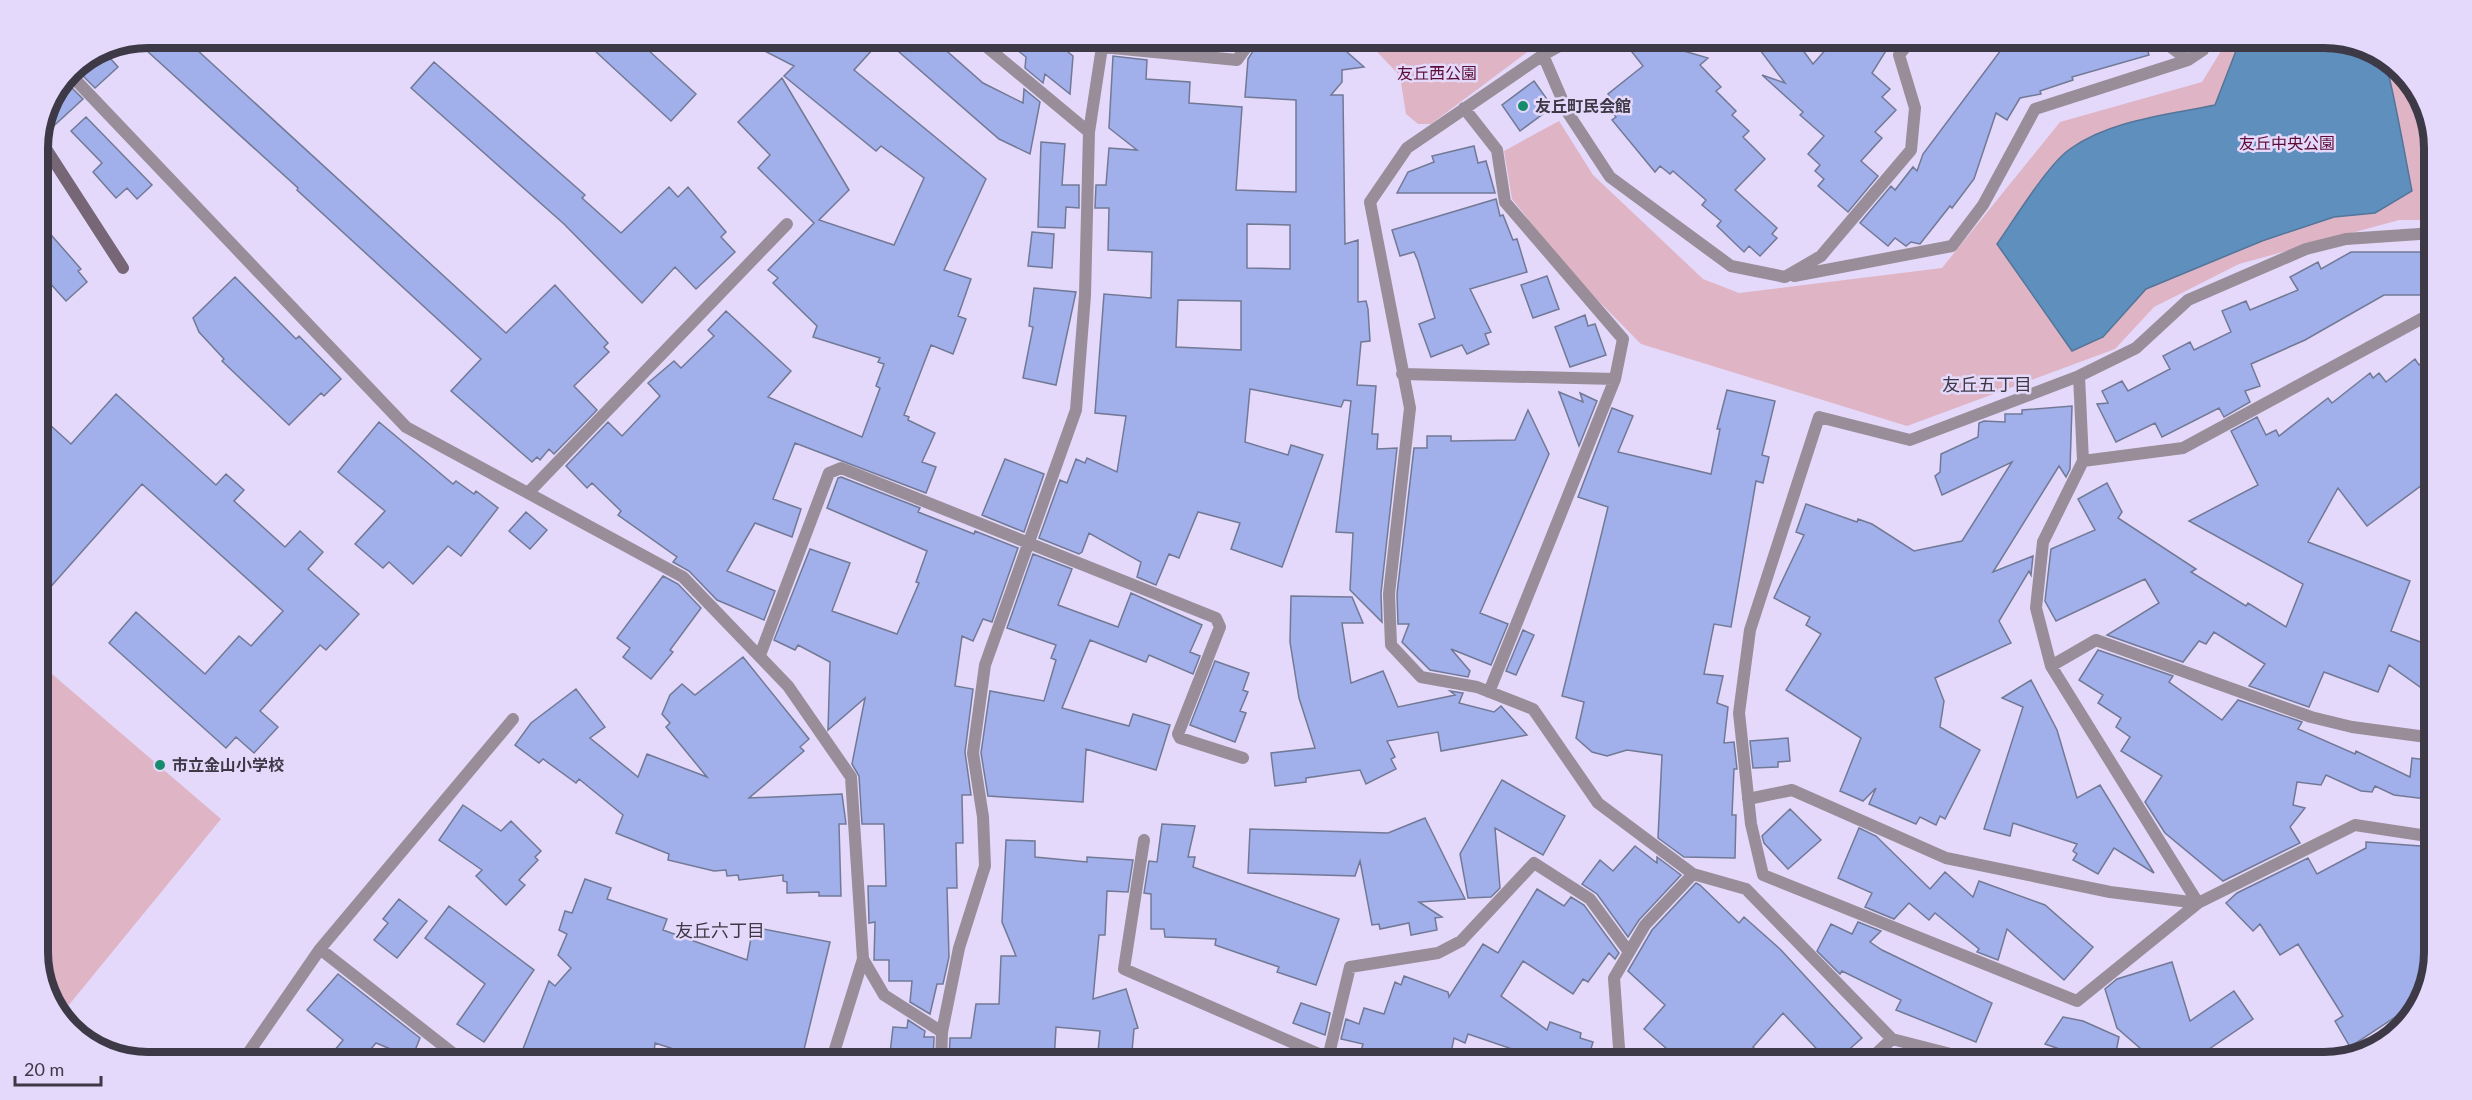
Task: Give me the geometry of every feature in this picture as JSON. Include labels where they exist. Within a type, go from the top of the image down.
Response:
[{"type":"street","points":[[988,48],[1089,132]]},
{"type":"street","points":[[941,1052],[942,1032],[959,948],[985,866],[982,817],[973,753],[985,665],[1027,541],[1055,473],[1076,410],[1084,295],[1089,132],[1103,48]]},
{"type":"street","points":[[1149,48],[1238,60],[1246,48]]},
{"type":"street","points":[[1556,48],[1407,148],[1370,202],[1410,408],[1389,594],[1391,645],[1421,677],[1489,692],[1533,709],[1598,803],[1693,874],[1746,889],[1892,1039],[1943,1052]]},
{"type":"street","points":[[1785,277],[1821,256],[1911,150],[1915,108],[1899,55],[1905,48]]},
{"type":"street","points":[[2172,48],[2187,60]]},
{"type":"street","points":[[1543,55],[1568,113],[1610,177],[1731,266],[1785,277],[1952,246],[1983,206],[2036,109],[2187,60],[2204,48]]},
{"type":"street","points":[[75,80],[406,428],[684,577],[788,686],[851,777],[863,959],[834,1052]]},
{"type":"street","points":[[1464,108],[1497,150],[1505,202],[1623,339],[1615,379],[1489,692]]},
{"type":"street","points":[[48,152],[123,268]]},
{"type":"street","points":[[528,493],[787,224]]},
{"type":"street","points":[[1763,875],[1748,799],[1739,713],[1750,630],[1819,417],[1910,440],[2079,376],[2136,348],[2187,300],[2306,249],[2346,239],[2424,234]]},
{"type":"street","points":[[2083,461],[2183,448],[2424,317]]},
{"type":"street","points":[[1402,374],[1615,379]]},
{"type":"street","points":[[2079,376],[2083,461],[2043,542],[2036,608],[2051,666],[2198,903]]},
{"type":"street","points":[[760,655],[829,472],[836,468],[1027,541],[1216,618],[1220,627],[1178,734],[1180,738],[1243,758]]},
{"type":"street","points":[[2051,666],[2096,640],[2311,717],[2352,727],[2424,737]]},
{"type":"street","points":[[249,1052],[320,949],[513,719]]},
{"type":"street","points":[[1748,799],[1792,790],[1946,858],[2110,892],[2198,903]]},
{"type":"street","points":[[1763,875],[2077,1001],[2198,903],[2355,825],[2424,835]]},
{"type":"street","points":[[1144,840],[1124,969],[1314,1052]]},
{"type":"street","points":[[1334,1052],[1350,967],[1438,953],[1446,949],[1461,940],[1534,863],[1590,899],[1629,952]]},
{"type":"street","points":[[1619,1052],[1614,978],[1645,924],[1693,874]]},
{"type":"street","points":[[1746,889],[1763,875]]},
{"type":"street","points":[[320,949],[451,1052]]},
{"type":"street","points":[[863,959],[884,995],[942,1032]]},
{"type":"street","points":[[1878,1052],[1892,1039]]},
{"type":"green space","name":"友丘西公園","points":[[1373,48],[1533,48],[1431,124],[1418,124],[1406,114],[1400,76]]},
{"type":"green space","name":"友丘中央公園","points":[[2223,48],[2324,48],[2343,50],[2374,61],[2395,77],[2411,98],[2419,116],[2424,142],[2424,220],[2399,220],[2239,264],[2154,307],[2115,349],[1907,426],[1641,344],[1570,272],[1512,199],[1504,151],[1559,121],[1593,175],[1703,279],[1739,293],[1942,268],[2060,122],[2202,82]]},
{"type":"green space","points":[[48,671],[221,819],[66,1009],[51,978],[48,958]]},
{"type":"water","points":[[2237,48],[2324,48],[2343,50],[2374,61],[2388,71],[2412,191],[2375,213],[2334,217],[2262,241],[2146,289],[2103,337],[2072,351],[1997,244],[2042,179],[2061,156],[2070,149],[2103,131],[2121,125],[2215,105]]},
{"type":"building","points":[[144,48],[195,48],[506,333],[555,285],[608,343],[604,347],[609,352],[574,386],[597,410],[554,454],[549,449],[540,460],[537,457],[532,462],[451,391],[481,359],[297,190],[298,188]]},
{"type":"building","points":[[592,48],[646,48],[696,94],[671,121]]},
{"type":"building","points":[[759,48],[874,48],[854,70],[986,179],[944,270],[971,279],[958,316],[966,319],[953,354],[931,345],[904,415],[909,417],[908,420],[935,433],[922,462],[936,467],[926,493],[795,443],[773,499],[801,509],[792,537],[755,523],[727,571],[775,591],[764,620],[717,600],[689,571],[673,562],[677,557],[618,515],[621,511],[592,483],[587,488],[566,466],[608,422],[622,436],[660,396],[648,383],[674,361],[681,368],[714,336],[708,330],[726,311],[791,371],[768,397],[862,437],[880,388],[876,386],[884,364],[878,362],[880,358],[813,337],[817,326],[773,283],[778,278],[768,270],[814,223],[758,168],[770,155],[738,122],[782,78],[849,190],[819,220],[894,245],[924,178],[881,146],[876,151],[784,76],[794,66]]},
{"type":"building","points":[[894,48],[943,48],[983,83],[1023,103],[1024,89],[1040,102],[1030,154],[999,139]]},
{"type":"building","points":[[1015,48],[1063,48],[1073,56],[1070,94],[1045,74],[1043,83],[1025,68],[1026,57]]},
{"type":"building","points":[[1255,48],[1342,48],[1364,67],[1342,70],[1342,82],[1331,95],[1343,95],[1345,244],[1358,240],[1358,302],[1366,301],[1368,309],[1370,341],[1361,342],[1357,385],[1376,386],[1372,434],[1378,434],[1377,449],[1397,448],[1381,593],[1382,622],[1350,590],[1353,533],[1336,532],[1351,401],[1344,400],[1341,407],[1250,389],[1245,442],[1288,455],[1291,445],[1323,455],[1282,567],[1231,549],[1240,523],[1198,512],[1179,558],[1169,554],[1156,585],[1137,577],[1141,562],[1089,533],[1082,552],[1079,554],[1039,538],[1060,480],[1067,483],[1076,459],[1085,463],[1087,458],[1117,472],[1126,416],[1095,413],[1104,294],[1151,298],[1152,252],[1108,250],[1109,208],[1095,208],[1096,185],[1106,185],[1109,148],[1137,150],[1109,128],[1113,56],[1147,60],[1146,79],[1190,82],[1189,103],[1242,107],[1236,190],[1296,192],[1296,100],[1245,97],[1248,59]],"holes":[[[1247,224],[1290,225],[1290,269],[1247,268]],[[1178,300],[1241,301],[1241,350],[1176,347]]]},
{"type":"building","points":[[1629,48],[1682,48],[1684,51],[1708,58],[1700,65],[1721,87],[1716,91],[1736,111],[1732,115],[1749,131],[1743,137],[1765,159],[1735,190],[1777,228],[1772,234],[1777,238],[1760,256],[1749,246],[1744,252],[1717,226],[1721,221],[1702,205],[1706,200],[1673,171],[1670,174],[1660,166],[1655,172],[1612,120],[1616,117],[1609,108],[1615,104],[1608,94],[1643,66]]},
{"type":"building","points":[[1759,48],[1801,48],[1813,64],[1827,48],[1888,48],[1872,73],[1890,89],[1882,97],[1896,110],[1875,132],[1882,138],[1861,161],[1878,176],[1848,212],[1818,186],[1824,179],[1815,171],[1820,165],[1808,154],[1824,136],[1800,115],[1803,112],[1762,75],[1785,83]]},
{"type":"building","points":[[2002,48],[2147,48],[2149,55],[2072,77],[2073,80],[2040,91],[2041,94],[2020,98],[2007,120],[1996,113],[1974,179],[1952,208],[1950,206],[1920,244],[1911,242],[1906,246],[1895,238],[1888,246],[1860,223],[1891,186],[1895,190],[1913,167],[1917,171],[1923,154]]},
{"type":"building","points":[[109,57],[118,67],[95,88],[81,74]]},
{"type":"building","points":[[434,62],[585,195],[582,198],[621,233],[669,187],[678,197],[688,187],[726,232],[721,237],[735,252],[696,289],[675,267],[642,303],[564,224],[411,88]]},
{"type":"building","name":"友丘町民会館","points":[[1534,81],[1549,102],[1543,106],[1547,111],[1520,131],[1502,105]]},
{"type":"building","points":[[70,86],[83,99],[50,129],[58,104]]},
{"type":"building","points":[[86,117],[152,185],[137,199],[127,188],[116,198],[93,172],[102,163],[71,131]]},
{"type":"building","points":[[1041,142],[1065,144],[1062,185],[1079,185],[1079,208],[1066,207],[1065,228],[1038,227]]},
{"type":"building","points":[[1474,146],[1478,163],[1486,161],[1495,193],[1397,193],[1408,172],[1434,162],[1432,156]]},
{"type":"building","points":[[1496,199],[1500,216],[1503,215],[1513,240],[1517,239],[1527,272],[1470,289],[1491,332],[1485,334],[1489,344],[1467,354],[1462,345],[1431,357],[1419,324],[1435,318],[1418,261],[1414,252],[1400,256],[1392,230]]},
{"type":"building","points":[[48,231],[81,269],[78,271],[87,282],[66,301],[48,281]]},
{"type":"building","points":[[1032,232],[1054,234],[1052,268],[1028,266]]},
{"type":"building","points":[[2351,252],[2424,252],[2424,295],[2384,295],[2305,340],[2251,364],[2260,386],[2245,391],[2250,402],[2224,417],[2219,408],[2162,437],[2155,423],[2116,442],[2097,404],[2108,403],[2102,391],[2122,381],[2128,391],[2170,369],[2163,356],[2190,342],[2194,350],[2231,332],[2222,311],[2246,301],[2250,310],[2298,290],[2290,277],[2318,262],[2321,269]]},
{"type":"building","points":[[1547,276],[1559,309],[1533,318],[1521,285]]},
{"type":"building","points":[[235,277],[296,339],[299,336],[341,379],[324,396],[321,393],[289,425],[222,361],[224,359],[199,332],[193,318]]},
{"type":"building","points":[[1034,288],[1076,292],[1056,385],[1023,378],[1033,327],[1029,326]]},
{"type":"building","points":[[1585,315],[1588,326],[1595,324],[1606,355],[1570,367],[1555,327]]},
{"type":"building","points":[[2415,359],[2419,365],[2424,361],[2424,483],[2367,526],[2338,488],[2308,542],[2410,581],[2391,631],[2424,643],[2424,690],[2389,665],[2378,692],[2324,672],[2309,707],[2249,686],[2265,664],[2214,632],[2206,644],[2199,641],[2183,662],[2107,635],[2159,603],[2145,579],[2056,621],[2045,601],[2051,549],[2095,530],[2078,499],[2107,483],[2122,512],[2118,518],[2196,569],[2191,572],[2246,606],[2248,603],[2286,627],[2303,584],[2189,521],[2258,485],[2231,431],[2257,417],[2266,435],[2276,430],[2279,436],[2328,398],[2332,403],[2370,373],[2373,378],[2379,373],[2386,382]]},
{"type":"building","points":[[1727,390],[1775,401],[1762,455],[1769,457],[1763,483],[1756,481],[1731,627],[1714,624],[1704,674],[1723,676],[1717,703],[1728,707],[1724,743],[1734,742],[1737,769],[1734,769],[1732,815],[1736,815],[1735,858],[1684,857],[1658,838],[1662,755],[1627,750],[1607,756],[1592,752],[1576,738],[1584,702],[1562,696],[1608,507],[1578,497],[1612,408],[1633,416],[1618,452],[1711,474],[1720,429],[1717,429]]},
{"type":"building","points":[[1559,392],[1583,402],[1580,393],[1597,401],[1579,446]]},
{"type":"building","points":[[116,394],[216,485],[226,474],[244,490],[234,501],[285,547],[300,531],[323,552],[308,569],[359,614],[326,650],[320,645],[260,711],[278,727],[254,753],[236,737],[226,748],[109,643],[136,612],[205,674],[239,636],[251,646],[283,611],[142,484],[48,590],[49,424],[71,444]]},
{"type":"building","points":[[2072,406],[2070,469],[2066,477],[2059,466],[1993,572],[2033,556],[2031,575],[2029,571],[1999,621],[2011,643],[1935,678],[1944,701],[1940,727],[1980,750],[1945,819],[1940,816],[1936,825],[1920,817],[1916,824],[1869,804],[1876,788],[1863,801],[1840,791],[1861,738],[1786,690],[1821,634],[1806,625],[1810,617],[1774,598],[1804,535],[1796,532],[1806,504],[1857,522],[1858,519],[1872,524],[1914,551],[1962,541],[2012,462],[1942,495],[1935,476],[1940,472],[1941,454],[1978,437],[1979,423],[1984,421],[2005,422],[2005,414],[2022,414],[2022,410]]},
{"type":"building","points":[[1528,410],[1549,454],[1480,613],[1508,624],[1491,665],[1451,649],[1470,671],[1468,677],[1430,670],[1402,642],[1409,624],[1398,624],[1397,594],[1414,448],[1427,448],[1427,436],[1451,436],[1451,441],[1515,440]]},
{"type":"building","points":[[379,422],[453,484],[456,481],[474,494],[476,491],[498,508],[461,556],[448,546],[413,584],[389,562],[383,568],[355,544],[385,511],[338,472]]},
{"type":"building","points":[[1005,459],[1044,474],[1024,532],[982,515]]},
{"type":"building","points":[[841,477],[920,508],[918,512],[1018,548],[992,622],[983,619],[973,641],[962,636],[955,686],[973,689],[965,752],[971,795],[962,795],[963,843],[956,843],[957,888],[947,888],[949,957],[943,984],[937,984],[930,1014],[910,1002],[912,981],[889,981],[889,960],[874,960],[875,922],[869,923],[868,886],[886,886],[884,824],[862,824],[859,776],[852,764],[865,698],[828,730],[830,662],[798,645],[795,650],[774,640],[810,549],[850,563],[832,611],[897,634],[919,583],[916,582],[927,551],[827,508],[838,478]]},
{"type":"building","points":[[526,512],[547,530],[530,549],[509,531]]},
{"type":"building","points":[[1033,554],[1072,569],[1058,605],[1118,627],[1131,593],[1202,625],[1190,652],[1200,656],[1193,674],[1149,655],[1146,662],[1090,640],[1062,708],[1129,726],[1133,714],[1170,725],[1156,770],[1086,749],[1083,802],[988,796],[981,753],[990,691],[1044,701],[1056,660],[1051,658],[1056,645],[1007,628]]},
{"type":"building","points":[[663,576],[678,584],[701,608],[670,650],[673,652],[651,679],[623,657],[630,648],[617,638]]},
{"type":"building","points":[[1291,596],[1352,597],[1363,623],[1342,623],[1351,683],[1383,671],[1398,707],[1455,695],[1450,691],[1463,693],[1459,703],[1494,712],[1501,706],[1527,735],[1441,751],[1438,732],[1387,741],[1395,757],[1391,759],[1396,769],[1366,784],[1360,770],[1306,778],[1306,782],[1275,786],[1271,753],[1315,748],[1299,698],[1290,642]]},
{"type":"building","points":[[1523,630],[1534,635],[1516,675],[1506,671]]},
{"type":"building","points":[[2098,650],[2173,676],[2169,682],[2222,720],[2238,700],[2302,722],[2298,729],[2355,754],[2356,751],[2410,777],[2412,758],[2424,760],[2424,799],[2394,795],[2375,786],[2372,792],[2361,791],[2326,775],[2321,785],[2297,782],[2293,805],[2305,808],[2290,827],[2300,843],[2223,881],[2165,833],[2145,802],[2162,776],[2121,751],[2130,737],[2116,727],[2121,718],[2098,703],[2103,695],[2079,680]]},
{"type":"building","points":[[743,657],[809,739],[800,747],[804,751],[749,798],[842,794],[846,824],[839,824],[841,896],[819,896],[819,892],[787,893],[787,882],[783,881],[783,875],[739,880],[738,875],[727,876],[726,870],[714,871],[668,860],[669,854],[616,833],[623,815],[579,779],[576,783],[543,759],[539,763],[515,745],[531,723],[576,689],[605,727],[590,738],[638,777],[647,754],[707,777],[666,727],[670,723],[662,714],[670,695],[682,684],[695,695]]},
{"type":"building","points":[[1215,661],[1249,673],[1243,690],[1248,692],[1240,711],[1246,713],[1235,742],[1190,725]]},
{"type":"building","points":[[2031,680],[2057,730],[2077,798],[2100,785],[2154,873],[2114,848],[2098,874],[2073,860],[2077,854],[2073,851],[2077,844],[2013,823],[2010,836],[1984,829],[2023,707],[2002,698]]},
{"type":"building","points":[[1788,738],[1790,761],[1778,762],[1778,767],[1753,768],[1750,741]]},
{"type":"building","points":[[1502,780],[1565,816],[1543,855],[1495,828],[1500,888],[1491,897],[1468,898],[1460,854]]},
{"type":"building","points":[[463,805],[501,831],[511,821],[541,851],[535,857],[538,860],[519,880],[525,885],[506,905],[476,876],[482,870],[439,840]]},
{"type":"building","points":[[1790,809],[1821,840],[1788,869],[1764,843],[1762,836]]},
{"type":"building","points":[[1425,818],[1465,899],[1419,902],[1442,917],[1435,918],[1437,930],[1411,935],[1409,923],[1380,929],[1379,924],[1372,925],[1360,861],[1355,876],[1248,873],[1250,829],[1388,833]]},
{"type":"building","points":[[1162,824],[1195,826],[1188,857],[1195,857],[1193,867],[1339,919],[1316,985],[1277,972],[1279,967],[1215,945],[1216,939],[1165,937],[1164,929],[1151,929],[1151,894],[1144,893],[1149,861],[1157,862]]},
{"type":"building","points":[[1859,828],[1876,836],[1930,889],[1945,872],[1973,897],[1979,881],[2045,905],[2093,947],[2064,980],[2007,929],[1998,960],[1977,952],[1979,949],[1935,913],[1929,920],[1909,903],[1894,919],[1865,907],[1872,893],[1838,878]]},
{"type":"building","points":[[1006,840],[1035,841],[1035,857],[1087,862],[1087,857],[1133,860],[1128,892],[1107,891],[1105,935],[1099,935],[1093,999],[1126,989],[1138,1028],[1134,1029],[1132,1052],[1098,1052],[1100,1031],[1056,1027],[1055,1052],[949,1052],[950,1038],[971,1038],[976,1004],[999,1004],[1001,956],[1016,956],[1002,922]]},
{"type":"building","points":[[2366,842],[2424,846],[2424,952],[2422,971],[2416,990],[2404,1011],[2350,1047],[2335,1021],[2343,1016],[2298,944],[2280,955],[2260,924],[2253,931],[2226,903],[2237,893],[2308,858],[2317,874],[2366,848]]},
{"type":"building","points":[[1635,846],[1657,863],[1657,857],[1681,875],[1639,920],[1628,937],[1597,894],[1582,884],[1600,860],[1613,871]]},
{"type":"building","points":[[585,879],[611,888],[607,899],[667,919],[663,930],[747,960],[753,927],[830,942],[803,1052],[683,1052],[655,1043],[654,1052],[522,1052],[549,981],[555,986],[571,968],[558,955],[567,934],[559,930],[565,911],[572,913]]},
{"type":"building","points":[[1696,883],[1700,885],[1739,923],[1744,917],[1781,950],[1862,1038],[1846,1052],[1820,1052],[1783,1013],[1753,1047],[1758,1052],[1670,1052],[1644,1029],[1665,1005],[1628,971],[1652,930]]},
{"type":"building","points":[[1537,889],[1564,906],[1571,897],[1584,905],[1619,953],[1615,959],[1609,953],[1588,982],[1583,979],[1573,994],[1523,961],[1501,996],[1547,1030],[1550,1022],[1581,1033],[1580,1038],[1593,1042],[1590,1052],[1521,1052],[1468,1034],[1465,1043],[1454,1038],[1451,1052],[1361,1052],[1363,1044],[1341,1039],[1346,1019],[1359,1024],[1364,1008],[1384,1014],[1395,982],[1401,985],[1404,976],[1448,992],[1449,997],[1483,944],[1498,953]]},
{"type":"building","points":[[399,899],[427,921],[397,958],[374,940],[388,923],[383,919]]},
{"type":"building","points":[[449,906],[534,970],[484,1042],[457,1024],[485,984],[425,938]]},
{"type":"building","points":[[1858,922],[1881,931],[1870,942],[1882,950],[1992,1003],[1976,1042],[1896,1010],[1901,1000],[1842,971],[1840,974],[1817,951],[1831,924],[1852,934]]},
{"type":"building","points":[[2172,962],[2190,1021],[2234,991],[2253,1019],[2205,1052],[2145,1052],[2117,1028],[2105,989],[2117,979]]},
{"type":"building","points":[[338,974],[420,1038],[414,1052],[398,1052],[376,1043],[368,1052],[333,1052],[343,1040],[307,1010]]},
{"type":"building","points":[[1301,1003],[1330,1013],[1325,1035],[1293,1023]]},
{"type":"building","points":[[2063,1017],[2083,1021],[2119,1037],[2116,1052],[2068,1052],[2045,1044]]},
{"type":"building","points":[[908,1020],[925,1031],[924,1037],[934,1037],[933,1052],[890,1052],[893,1027],[907,1028]]},
{"type":"place","name":"友丘町民会館","points":[[1523,106]]},
{"type":"place","name":"市立金山小学校","points":[[160,765]]},
{"type":"district","name":"友丘五丁目","points":[[1987,385]]},
{"type":"district","name":"友丘六丁目","points":[[720,931]]}]
